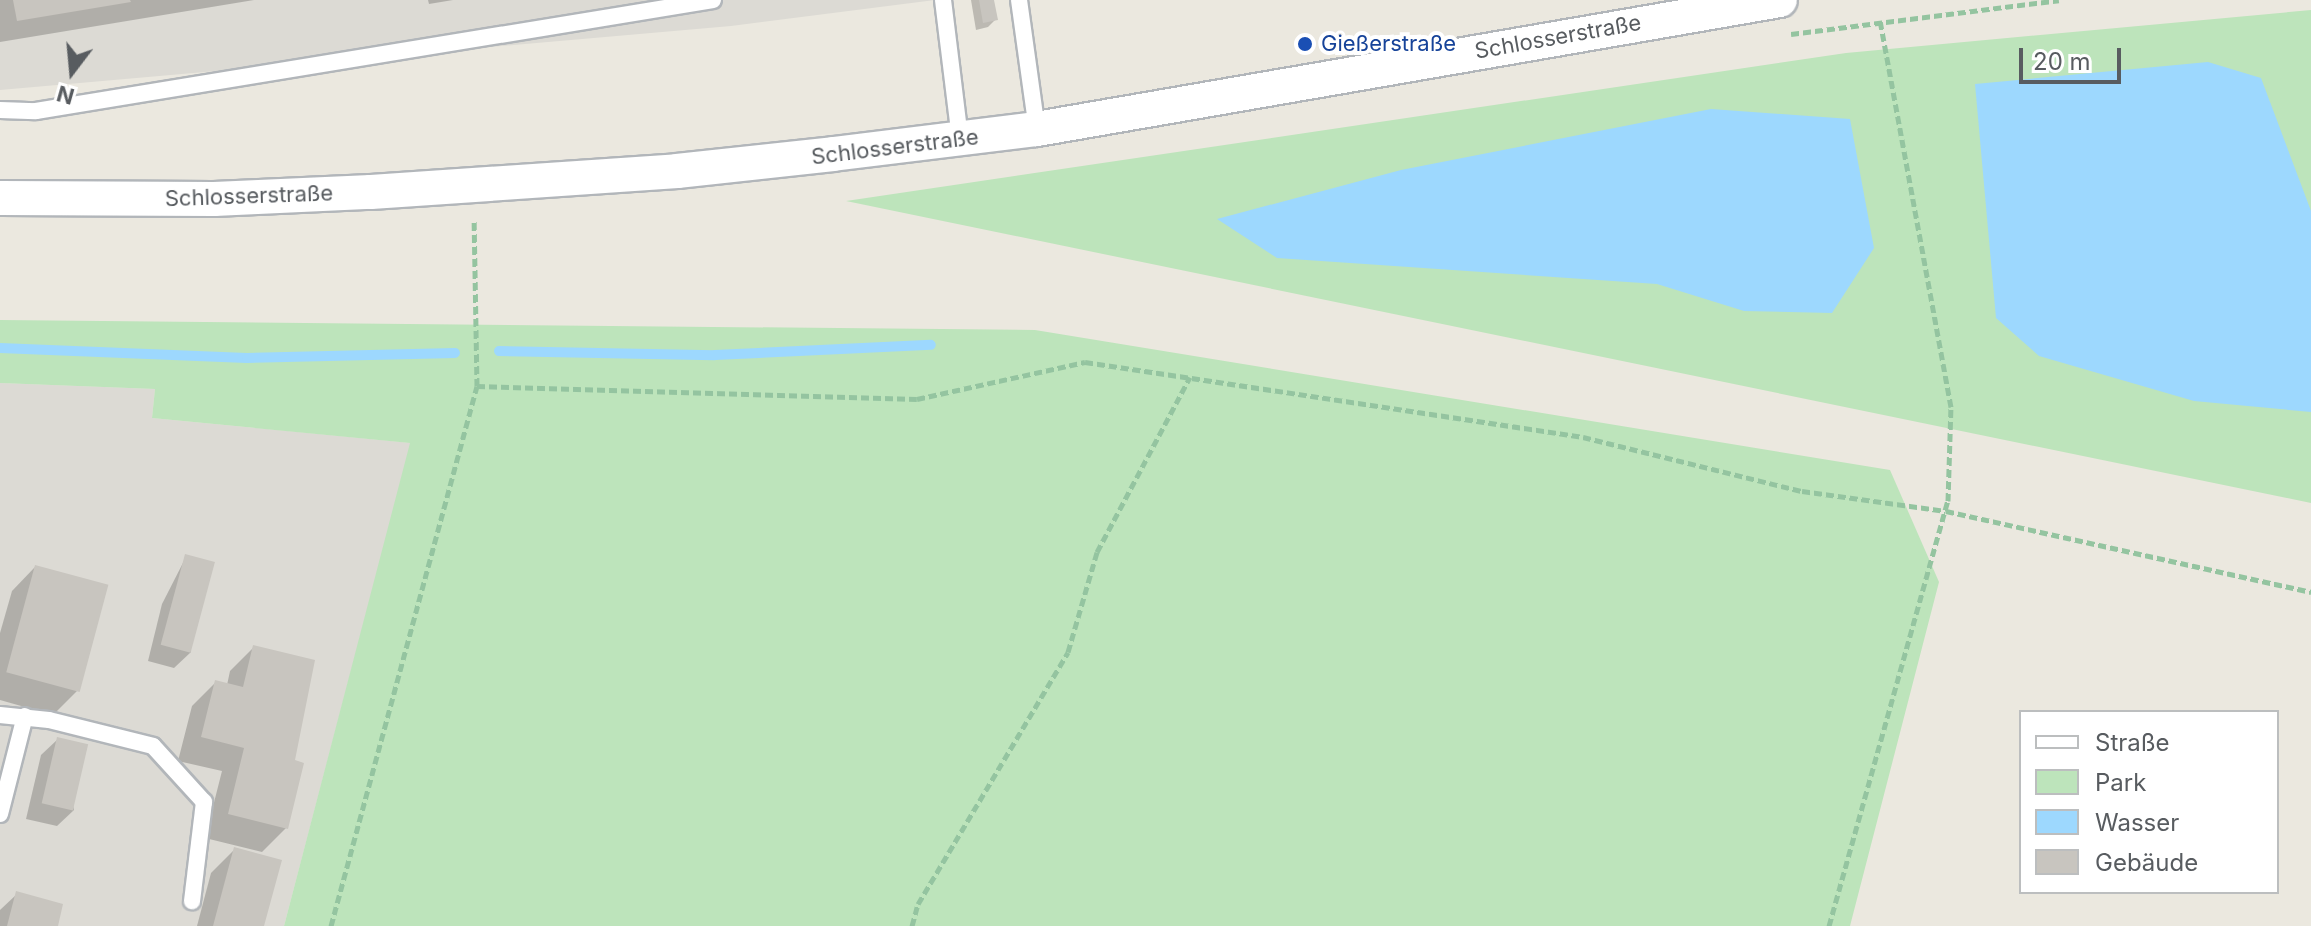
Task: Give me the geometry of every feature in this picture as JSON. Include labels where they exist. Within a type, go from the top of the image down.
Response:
[{"type":"street","name":"Schlosserstraße","points":[[0,198],[214,199],[511,185],[960,139],[1037,129],[1780,0]]},
{"type":"lane","points":[[0,110],[36,111],[713,0]]},
{"type":"lane","points":[[943,0],[960,139]]},
{"type":"lane","points":[[1019,0],[1037,129]]},
{"type":"lane","points":[[0,715],[25,716],[153,746],[204,802],[192,901]]},
{"type":"lane","points":[[0,814],[25,716]]},
{"type":"path","points":[[1829,926],[1948,501],[1951,407],[1880,19]]},
{"type":"path","points":[[331,926],[477,386],[474,218]]},
{"type":"path","points":[[477,386],[917,399],[1085,362],[1583,437],[1802,491],[1946,511],[2311,592]]},
{"type":"path","points":[[912,926],[918,904],[1068,652],[1097,552],[1190,377]]},
{"type":"shaded area","points":[[0,0],[935,0],[731,26],[0,90]]},
{"type":"shaded area","points":[[0,383],[155,389],[152,418],[411,443],[284,926],[0,926]]},
{"type":"green space","points":[[2311,10],[2311,503],[846,201],[1846,53]]},
{"type":"green space","points":[[0,320],[1035,330],[1890,470],[1939,582],[1850,926],[284,926],[410,443],[152,418],[155,389],[0,383]]},
{"type":"water","points":[[2208,62],[2261,78],[2311,211],[2311,412],[2194,401],[2039,356],[1996,318],[1975,84]]},
{"type":"water","points":[[1711,109],[1850,119],[1874,248],[1832,313],[1744,311],[1657,284],[1277,258],[1217,219],[1401,170]]},
{"type":"building","points":[[13,0],[130,0],[131,2],[17,21]]},
{"type":"building","points":[[979,0],[994,0],[998,20],[983,23]]},
{"type":"building","points":[[185,554],[215,562],[191,653],[161,645]]},
{"type":"building","points":[[35,565],[108,585],[80,692],[6,672]]},
{"type":"building","points":[[253,645],[315,660],[295,760],[304,763],[288,829],[228,814],[244,748],[201,737],[215,680],[243,687]]},
{"type":"building","points":[[57,737],[88,744],[73,810],[42,803]]},
{"type":"building","points":[[234,847],[282,860],[264,926],[213,926]]},
{"type":"building","points":[[16,891],[63,904],[58,926],[7,926]]},
{"type":"waterway","points":[[499,351],[715,355],[931,345]]},
{"type":"waterway","points":[[0,348],[247,358],[455,353]]},
{"type":"place","name":"Gießerstraße","points":[[1305,44]]}]
